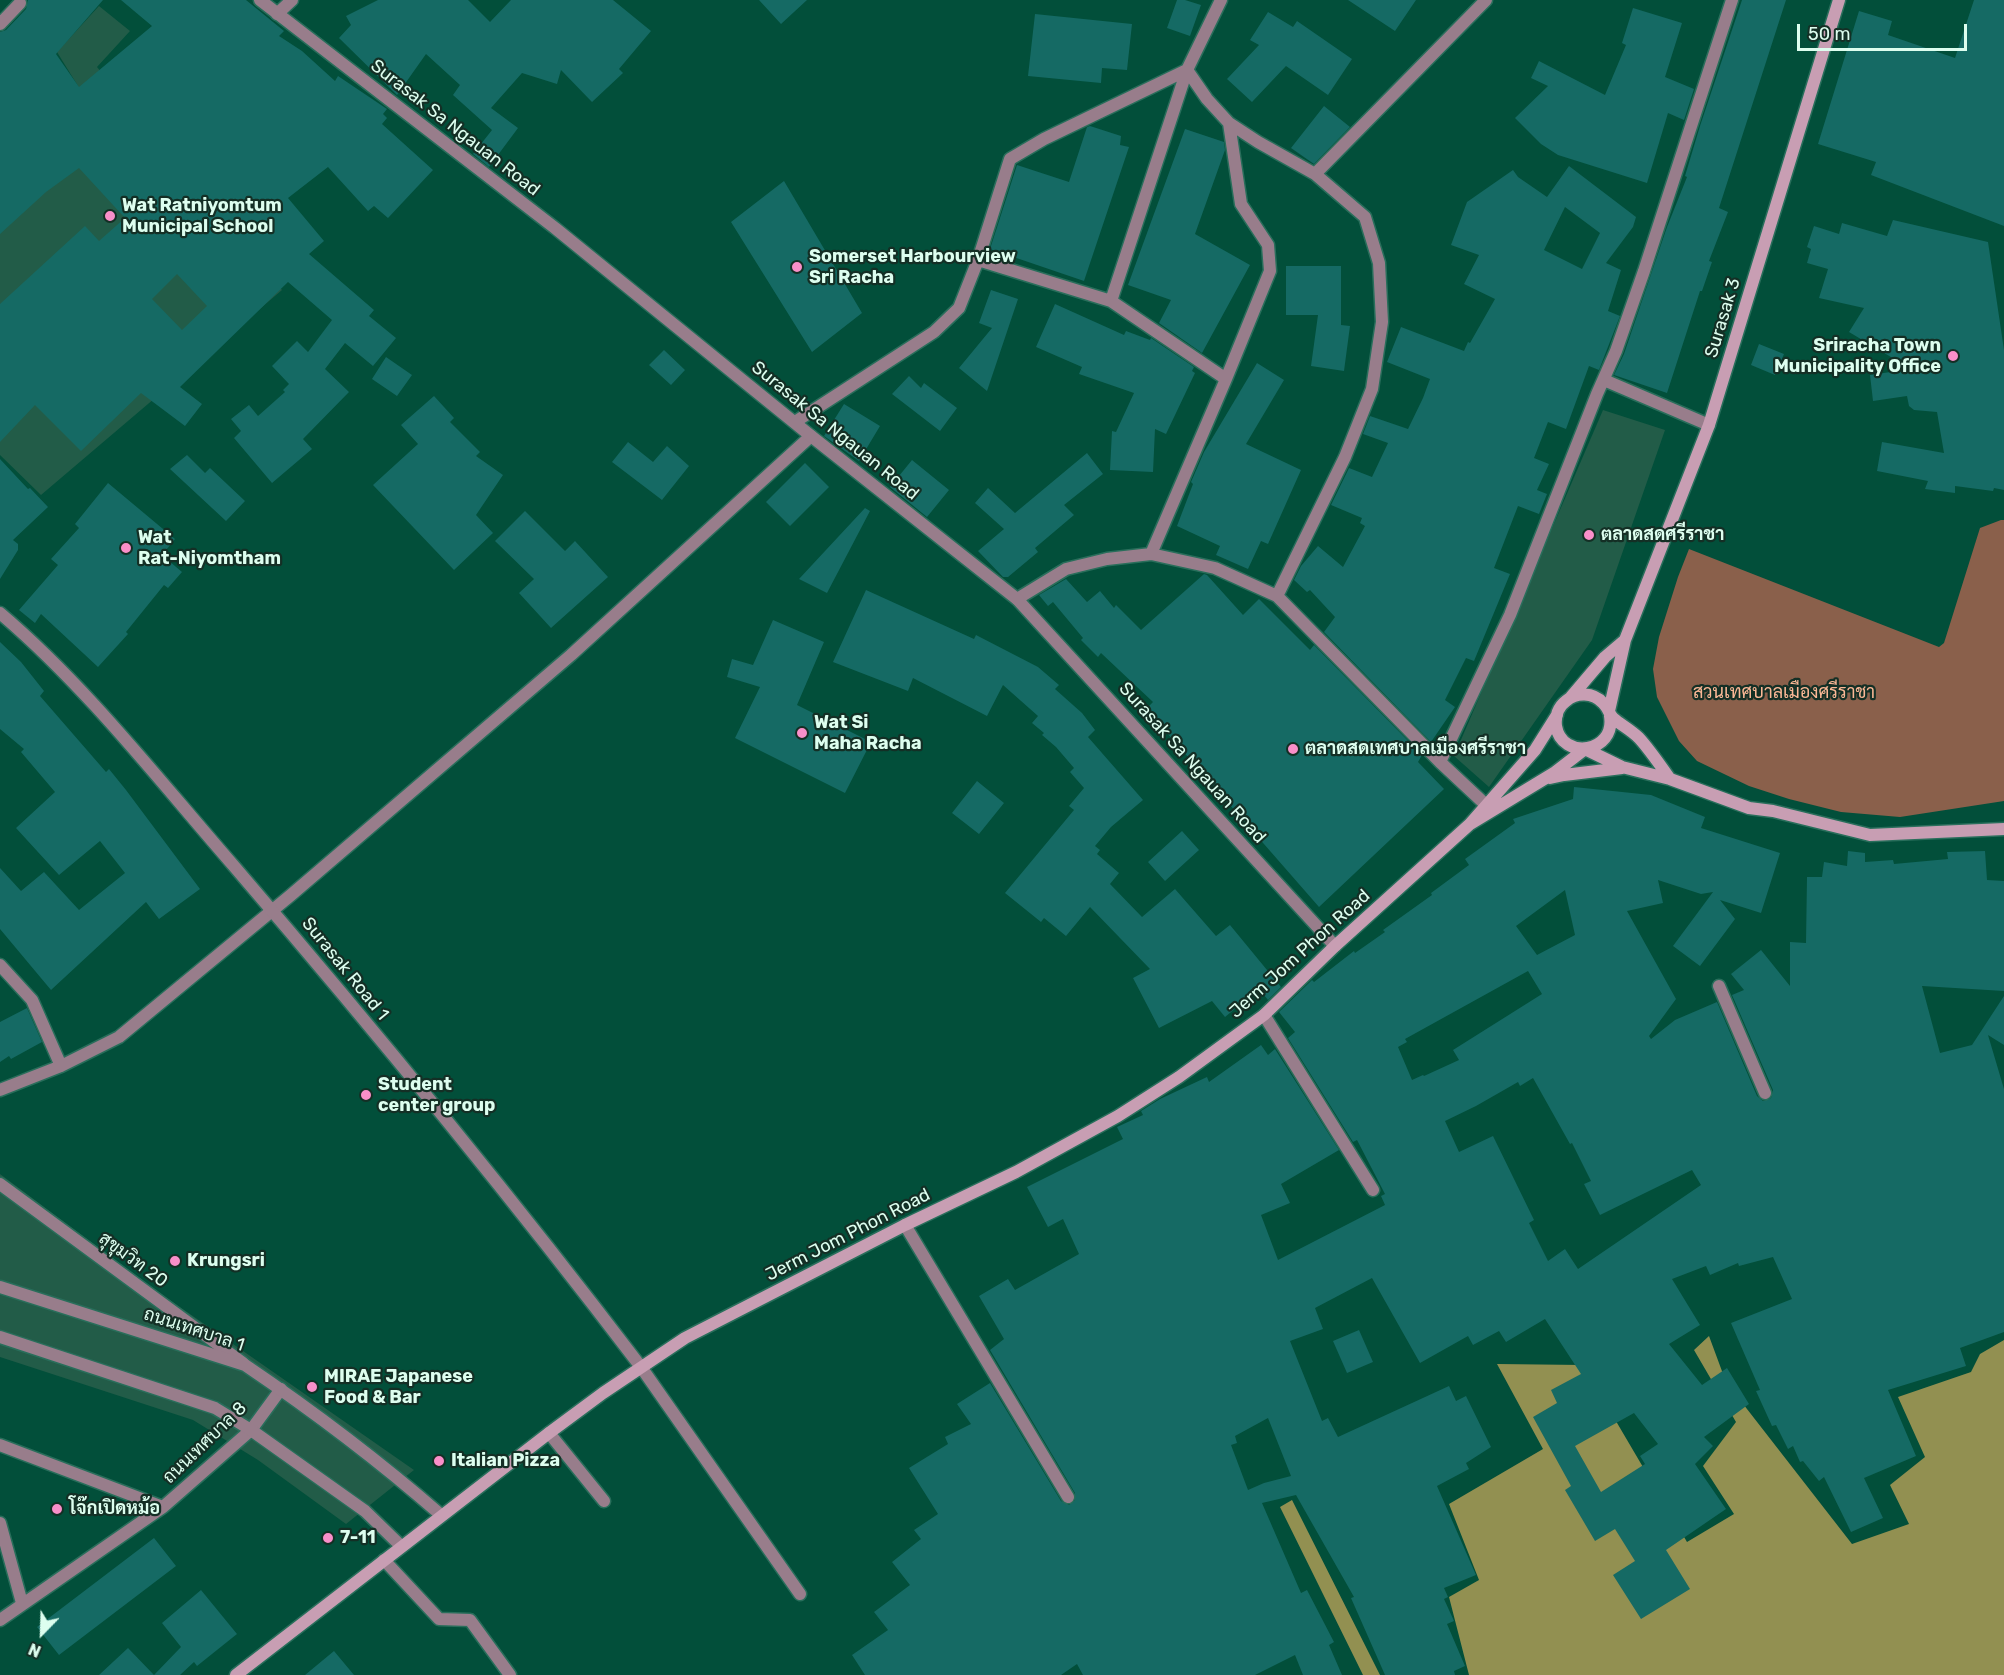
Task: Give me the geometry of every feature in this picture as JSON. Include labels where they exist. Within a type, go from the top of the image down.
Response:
[{"type":"main road","name":"Surasak 3","points":[[1610,713],[1625,640],[1709,425],[1839,0]]},
{"type":"main road","name":"Surasak 3","points":[[1571,697],[1605,657],[1625,640]]},
{"type":"main road","points":[[1670,779],[1638,737],[1610,713],[1597,698],[1580,694],[1563,703],[1557,715],[1557,728],[1560,737],[1567,744],[1585,749],[1626,768],[1670,779],[1749,808],[1870,835],[2004,829]]},
{"type":"main road","points":[[1585,749],[1601,743],[1606,737],[1610,729],[1610,713]]},
{"type":"main road","name":"Jerm Jom Phon Road","points":[[236,1675],[549,1433],[685,1338],[905,1225],[1016,1172],[1118,1116],[1179,1077],[1264,1015],[1335,946],[1470,824],[1534,750],[1557,715]]},
{"type":"main road","name":"Jerm Jom Phon Road","points":[[1470,824],[1542,780],[1585,749]]},
{"type":"main road","points":[[1542,780],[1564,775],[1626,768]]},
{"type":"street","name":"Surasak Sa Ngauan Road","points":[[260,0],[555,228],[811,436],[1017,599],[1335,946]]},
{"type":"street","points":[[277,14],[292,0]]},
{"type":"street","points":[[1111,301],[1187,70],[1221,0]]},
{"type":"street","points":[[1315,174],[1486,0]]},
{"type":"street","points":[[1440,762],[1510,615],[1617,351],[1732,0]]},
{"type":"street","points":[[0,24],[20,3]]},
{"type":"street","points":[[1187,70],[1207,99],[1229,123],[1315,174],[1365,217],[1379,263],[1382,322],[1368,398],[1345,457],[1277,596]]},
{"type":"street","points":[[795,422],[934,332],[958,308],[978,260],[1010,159],[1044,139],[1187,70]]},
{"type":"street","points":[[1151,554],[1270,271],[1268,245],[1241,204],[1229,123]]},
{"type":"street","points":[[978,260],[1111,301],[1226,379]]},
{"type":"street","points":[[1604,380],[1709,425]]},
{"type":"street","points":[[0,1090],[62,1066],[119,1036],[272,910],[571,655],[811,436]]},
{"type":"street","points":[[1017,599],[1066,570],[1107,559],[1151,554],[1215,568],[1277,596],[1440,762],[1486,805]]},
{"type":"street","name":"Surasak Road 1","points":[[0,613],[28,637],[87,696],[272,910],[562,1263],[641,1367],[800,1594]]},
{"type":"street","points":[[0,965],[32,1000],[62,1066]]},
{"type":"street","points":[[1719,986],[1765,1093]]},
{"type":"street","points":[[1264,1015],[1373,1190]]},
{"type":"street","name":"สุขุมวิท 20","points":[[0,1184],[245,1365]]},
{"type":"street","points":[[905,1225],[1068,1497]]},
{"type":"street","name":"ถนนเทศบาล 1","points":[[0,1287],[245,1365],[281,1389],[401,1480],[441,1515]]},
{"type":"street","points":[[0,1337],[215,1408],[251,1430],[365,1511],[402,1546]]},
{"type":"street","name":"ถนนเทศบาล 8","points":[[0,1620],[163,1508],[251,1430],[281,1389]]},
{"type":"street","points":[[549,1433],[604,1501]]},
{"type":"street","points":[[0,1445],[163,1508]]},
{"type":"street","points":[[0,1523],[22,1603]]},
{"type":"street","points":[[384,1560],[439,1619],[470,1620],[510,1675]]},
{"type":"shaded area","name":"Wat Ratniyomtum Municipal School","points":[[99,6],[130,31],[97,67],[282,290],[41,495],[0,455],[0,142],[78,86],[57,52]]},
{"type":"shaded area","name":"ตลาดสดศรีราชา","points":[[1603,410],[1665,430],[1592,640],[1489,787],[1454,756]]},
{"type":"shaded area","points":[[0,1174],[154,1289],[414,1470],[346,1524],[258,1460],[193,1420],[0,1357]]},
{"type":"shaded area","points":[[1709,1336],[1726,1382],[1852,1544],[1909,1524],[1890,1485],[1925,1457],[1898,1397],[1971,1372],[1980,1354],[2004,1340],[2004,1675],[1469,1675],[1449,1597],[1479,1580],[1449,1504],[1543,1449],[1497,1364],[1583,1365],[1687,1542],[1734,1514],[1703,1466],[1736,1422],[1694,1350]]},
{"type":"shaded area","points":[[1292,1500],[1380,1675],[1363,1675],[1280,1507]]},
{"type":"green space","name":"สวนเทศบาลเมืองศรีราชา","points":[[2004,520],[2004,801],[1900,817],[1841,812],[1749,786],[1697,761],[1679,741],[1657,697],[1653,669],[1659,637],[1689,549],[1939,647],[1944,643],[1980,528]]},
{"type":"building","points":[[28,0],[103,0],[56,54],[79,87],[152,26],[121,0],[246,0],[284,31],[279,36],[302,51],[335,81],[338,76],[387,109],[383,114],[387,118],[382,124],[433,170],[388,218],[374,206],[368,211],[328,167],[288,198],[324,241],[309,254],[374,310],[369,316],[396,338],[373,366],[345,343],[325,369],[349,392],[303,439],[312,449],[272,483],[234,438],[241,431],[231,419],[249,405],[258,416],[285,392],[283,390],[289,384],[272,366],[297,341],[308,352],[332,320],[288,282],[180,387],[202,404],[185,426],[141,393],[81,451],[35,405],[0,442],[0,304],[85,226],[99,241],[125,218],[79,168],[46,192],[0,234],[0,32],[6,30],[26,9]],"holes":[[[177,274],[207,306],[182,330],[152,299]]]},
{"type":"building","points":[[378,0],[468,0],[490,22],[511,0],[613,0],[651,31],[619,69],[623,73],[592,102],[561,70],[557,84],[522,73],[491,108],[518,128],[489,167],[473,154],[492,130],[453,95],[460,85],[426,54],[397,95],[339,38],[351,25],[346,16]]},
{"type":"building","points":[[759,0],[807,0],[781,24]]},
{"type":"building","points":[[1177,0],[1201,5],[1190,36],[1167,28]]},
{"type":"building","points":[[1348,0],[1416,0],[1395,31]]},
{"type":"building","points":[[1742,0],[1786,0],[1719,208],[1728,212],[1709,261],[1712,262],[1702,291],[1700,291],[1667,393],[1614,375],[1624,354],[1667,227],[1687,177],[1685,176],[1700,126]]},
{"type":"building","points":[[1974,0],[2004,0],[2004,226],[1871,175],[1876,162],[1818,144],[1859,11],[1892,21],[1888,35],[1955,58]]},
{"type":"building","points":[[1633,8],[1682,23],[1665,77],[1694,89],[1684,120],[1668,113],[1647,183],[1558,155],[1541,144],[1515,118],[1548,86],[1531,78],[1539,61],[1605,95],[1626,45],[1622,43]]},
{"type":"building","points":[[1268,12],[1293,27],[1297,21],[1352,59],[1328,95],[1286,66],[1252,102],[1227,79],[1259,45],[1250,40]]},
{"type":"building","points":[[1035,14],[1132,24],[1127,70],[1102,68],[1101,83],[1028,76]]},
{"type":"building","points":[[1324,106],[1350,127],[1314,164],[1291,148]]},
{"type":"building","points":[[1087,127],[1121,136],[1120,145],[1129,147],[1084,281],[990,249],[1017,165],[1069,182]]},
{"type":"building","points":[[1185,129],[1224,142],[1225,150],[1195,234],[1250,265],[1202,353],[1159,323],[1171,300],[1128,285]]},
{"type":"building","points":[[1569,166],[1636,217],[1633,227],[1606,263],[1621,270],[1608,311],[1620,316],[1599,370],[1589,366],[1566,429],[1548,422],[1534,458],[1549,464],[1537,490],[1547,494],[1539,514],[1518,506],[1494,568],[1510,574],[1474,661],[1466,658],[1445,700],[1455,707],[1431,742],[1324,632],[1335,617],[1310,590],[1307,592],[1294,580],[1301,566],[1318,546],[1343,567],[1365,526],[1360,523],[1362,518],[1331,505],[1349,468],[1372,477],[1388,443],[1363,434],[1370,416],[1408,429],[1423,398],[1430,379],[1387,362],[1401,327],[1464,351],[1495,299],[1464,284],[1479,255],[1451,245],[1467,202],[1513,170],[1518,177],[1547,197]],"holes":[[[1565,207],[1600,233],[1582,269],[1544,250]]]},
{"type":"building","name":"Somerset Harbourview Sri Racha","points":[[784,181],[862,313],[812,352],[731,222]]},
{"type":"building","name":"Sriracha Town Municipality Office","points":[[1893,220],[1988,242],[2004,350],[2004,490],[1994,488],[1993,491],[1955,486],[1955,493],[1925,489],[1928,481],[1877,471],[1882,442],[1944,453],[1937,412],[1914,410],[1909,406],[1907,396],[1873,401],[1870,375],[1911,369],[1849,332],[1864,308],[1819,298],[1828,269],[1807,263],[1811,249],[1807,247],[1814,226],[1839,234],[1842,223],[1887,236]]},
{"type":"building","points":[[1286,266],[1341,266],[1341,325],[1350,326],[1344,371],[1311,366],[1318,315],[1286,315]]},
{"type":"building","points":[[991,290],[1018,299],[987,391],[959,368],[992,328],[979,323]]},
{"type":"building","points":[[1055,304],[1124,335],[1126,331],[1150,340],[1151,338],[1194,367],[1192,371],[1195,373],[1166,434],[1155,429],[1153,472],[1110,470],[1112,431],[1116,432],[1134,393],[1079,374],[1082,367],[1036,347]]},
{"type":"building","points":[[1759,344],[1784,354],[1775,375],[1751,365]]},
{"type":"building","points":[[664,350],[685,370],[671,385],[649,365]]},
{"type":"building","points":[[386,357],[412,375],[397,396],[372,379]]},
{"type":"building","points":[[1257,363],[1284,380],[1246,444],[1301,470],[1268,544],[1261,541],[1248,569],[1216,555],[1220,546],[1177,526],[1193,484],[1191,482],[1204,452]]},
{"type":"building","points":[[909,376],[921,388],[924,383],[957,408],[940,431],[892,394]]},
{"type":"building","points":[[434,396],[454,418],[450,422],[480,452],[476,456],[503,475],[476,515],[493,533],[454,570],[373,485],[418,444],[401,425]]},
{"type":"building","points":[[844,404],[880,426],[859,461],[824,436]]},
{"type":"building","points":[[628,442],[653,462],[667,446],[689,466],[662,500],[612,462]]},
{"type":"building","points":[[1087,453],[1103,474],[1064,505],[1074,515],[1035,548],[1038,552],[1008,577],[1003,577],[978,551],[1004,529],[975,503],[988,488],[1015,513]]},
{"type":"building","points":[[187,455],[205,473],[210,468],[245,501],[226,521],[170,469]]},
{"type":"building","points":[[0,459],[48,507],[13,540],[18,544],[18,550],[0,579]]},
{"type":"building","points":[[912,460],[949,490],[927,517],[890,487]]},
{"type":"building","points":[[805,463],[829,487],[790,526],[766,502]]},
{"type":"building","points":[[108,483],[175,539],[162,555],[182,572],[168,588],[164,585],[126,632],[128,634],[98,667],[41,614],[35,623],[19,610],[58,565],[51,559],[79,528],[75,524]]},
{"type":"building","points":[[865,508],[870,511],[827,593],[799,579]]},
{"type":"building","points":[[525,511],[565,551],[575,541],[608,577],[551,628],[519,593],[534,579],[495,541]]},
{"type":"building","name":"ตลาดสดเทศบาลเมืองศรีราชา","points":[[1204,574],[1243,615],[1259,599],[1310,650],[1314,645],[1422,755],[1418,762],[1444,789],[1319,907],[1146,709],[1153,702],[1101,653],[1098,657],[1081,640],[1083,638],[1053,602],[1048,606],[1039,595],[1066,579],[1087,602],[1100,591],[1114,608],[1116,605],[1141,630]]},
{"type":"building","points":[[866,590],[974,639],[976,635],[1038,667],[1059,685],[1055,689],[1082,713],[1095,730],[1088,737],[1143,800],[1111,827],[1095,846],[1100,850],[1097,854],[1119,873],[1110,884],[1142,917],[1175,889],[1216,936],[1230,925],[1281,987],[1268,1000],[1259,989],[1225,1017],[1212,1001],[1159,1028],[1133,978],[1150,969],[1090,907],[1066,936],[1044,918],[1041,922],[1005,893],[1074,810],[1069,806],[1084,788],[1070,772],[1074,768],[1042,735],[1044,733],[1032,723],[1038,716],[1003,685],[987,716],[913,678],[908,691],[833,662]]},
{"type":"building","points":[[773,620],[824,642],[797,705],[871,742],[845,793],[735,738],[760,687],[727,677],[732,659],[753,665]]},
{"type":"building","points":[[0,642],[21,662],[44,691],[40,696],[106,772],[109,769],[200,889],[159,919],[146,902],[51,990],[0,929],[0,868],[21,891],[44,872],[79,910],[125,873],[100,841],[59,875],[16,828],[55,792],[21,752],[24,749],[0,729]]},
{"type":"building","points":[[977,781],[1004,803],[979,834],[952,813]]},
{"type":"building","points":[[1574,787],[1651,795],[1705,817],[1701,828],[1780,853],[1761,913],[1720,900],[1735,919],[1700,966],[1673,946],[1713,892],[1701,894],[1658,880],[1663,903],[1627,911],[1676,999],[1649,1036],[1651,1039],[1675,1020],[1717,1002],[1757,1096],[1763,1101],[1771,1098],[1773,1090],[1732,995],[1744,990],[1731,974],[1761,950],[1790,986],[1790,942],[1806,943],[1807,877],[1822,877],[1824,862],[1847,866],[1848,851],[1865,853],[1865,862],[1893,860],[1894,864],[1948,859],[1947,852],[1985,851],[1987,880],[2004,881],[2004,991],[1922,986],[1940,1053],[1972,1045],[2004,996],[2004,1045],[1988,1035],[2004,1089],[2004,1332],[1960,1348],[1966,1366],[1888,1390],[1916,1456],[1864,1478],[1883,1518],[1851,1532],[1824,1477],[1819,1481],[1803,1461],[1800,1462],[1793,1446],[1788,1449],[1776,1425],[1772,1426],[1756,1391],[1760,1390],[1731,1323],[1792,1299],[1773,1257],[1739,1266],[1738,1263],[1710,1275],[1706,1266],[1672,1279],[1700,1325],[1669,1344],[1702,1385],[1727,1368],[1749,1404],[1704,1437],[1713,1446],[1695,1464],[1726,1509],[1666,1550],[1690,1589],[1641,1619],[1613,1575],[1635,1561],[1615,1529],[1595,1541],[1565,1490],[1571,1486],[1533,1417],[1557,1403],[1551,1390],[1581,1374],[1545,1319],[1506,1342],[1499,1331],[1473,1345],[1468,1336],[1420,1363],[1372,1278],[1315,1308],[1323,1329],[1290,1341],[1322,1421],[1328,1418],[1338,1437],[1449,1386],[1456,1401],[1466,1396],[1491,1447],[1466,1463],[1469,1469],[1437,1486],[1476,1575],[1444,1588],[1448,1597],[1444,1599],[1454,1621],[1447,1624],[1465,1666],[1454,1671],[1455,1675],[1385,1675],[1351,1598],[1354,1597],[1296,1495],[1262,1503],[1301,1593],[1307,1590],[1334,1642],[1329,1645],[1342,1675],[1303,1675],[1295,1655],[1255,1675],[1083,1675],[1077,1664],[1061,1675],[865,1675],[852,1655],[888,1630],[874,1612],[910,1585],[892,1562],[921,1539],[914,1530],[938,1514],[909,1468],[948,1444],[945,1437],[971,1424],[957,1404],[990,1383],[1061,1501],[1069,1505],[1075,1500],[1075,1493],[990,1350],[1004,1339],[979,1296],[1008,1279],[1015,1290],[1079,1254],[1063,1219],[1048,1227],[1027,1187],[1123,1139],[1117,1127],[1143,1115],[1141,1111],[1160,1099],[1207,1077],[1209,1082],[1261,1045],[1268,1055],[1275,1049],[1339,1150],[1281,1184],[1290,1203],[1261,1215],[1278,1260],[1385,1205],[1381,1196],[1385,1194],[1357,1140],[1353,1142],[1288,1038],[1295,1032],[1279,1012],[1312,980],[1314,982],[1354,951],[1355,953],[1385,932],[1383,930],[1469,865],[1465,859],[1515,823],[1513,819],[1573,799]],"holes":[[[1565,890],[1575,935],[1537,955],[1516,926]],[[1528,971],[1542,994],[1453,1050],[1459,1060],[1412,1080],[1398,1047],[1407,1042],[1405,1039]],[[1533,1078],[1570,1144],[1572,1143],[1591,1181],[1584,1184],[1600,1215],[1692,1170],[1701,1185],[1578,1269],[1565,1249],[1548,1261],[1529,1223],[1534,1220],[1493,1136],[1459,1152],[1445,1121],[1518,1082],[1520,1086]],[[1634,1413],[1658,1444],[1640,1456],[1645,1464],[1601,1492],[1575,1446]],[[1268,1418],[1291,1476],[1248,1490],[1231,1445],[1237,1443],[1235,1436]]]},
{"type":"building","points":[[1182,831],[1199,850],[1165,881],[1148,862]]},
{"type":"building","points":[[27,1008],[42,1042],[11,1059],[9,1056],[0,1062],[0,1022]]},
{"type":"building","points":[[1359,1330],[1373,1362],[1347,1373],[1333,1341]]},
{"type":"building","points":[[154,1538],[176,1566],[59,1655],[37,1627]]},
{"type":"building","points":[[201,1590],[237,1634],[197,1666],[194,1662],[180,1675],[154,1675],[181,1647],[162,1623]]},
{"type":"building","points":[[128,1648],[154,1675],[99,1675]]},
{"type":"building","points":[[334,1651],[354,1675],[305,1675]]},
{"type":"place","name":"Wat Ratniyomtum Municipal School","points":[[110,216]]},
{"type":"place","name":"Somerset Harbourview Sri Racha","points":[[797,267]]},
{"type":"place","name":"Sriracha Town Municipality Office","points":[[1953,356]]},
{"type":"place","name":"ตลาดสดศรีราชา","points":[[1589,535]]},
{"type":"place","name":"Wat Rat-Niyomtham","points":[[126,548]]},
{"type":"place","name":"Wat Si Maha Racha","points":[[802,733]]},
{"type":"place","name":"ตลาดสดเทศบาลเมืองศรีราชา","points":[[1293,749]]},
{"type":"place","name":"Student center group","points":[[366,1095]]},
{"type":"place","name":"Krungsri","points":[[175,1261]]},
{"type":"place","name":"MIRAE Japanese Food & Bar","points":[[312,1387]]},
{"type":"place","name":"Italian Pizza","points":[[439,1461]]},
{"type":"place","name":"โจ๊กเปิดหม้อ","points":[[57,1509]]},
{"type":"place","name":"7-11","points":[[328,1538]]}]
